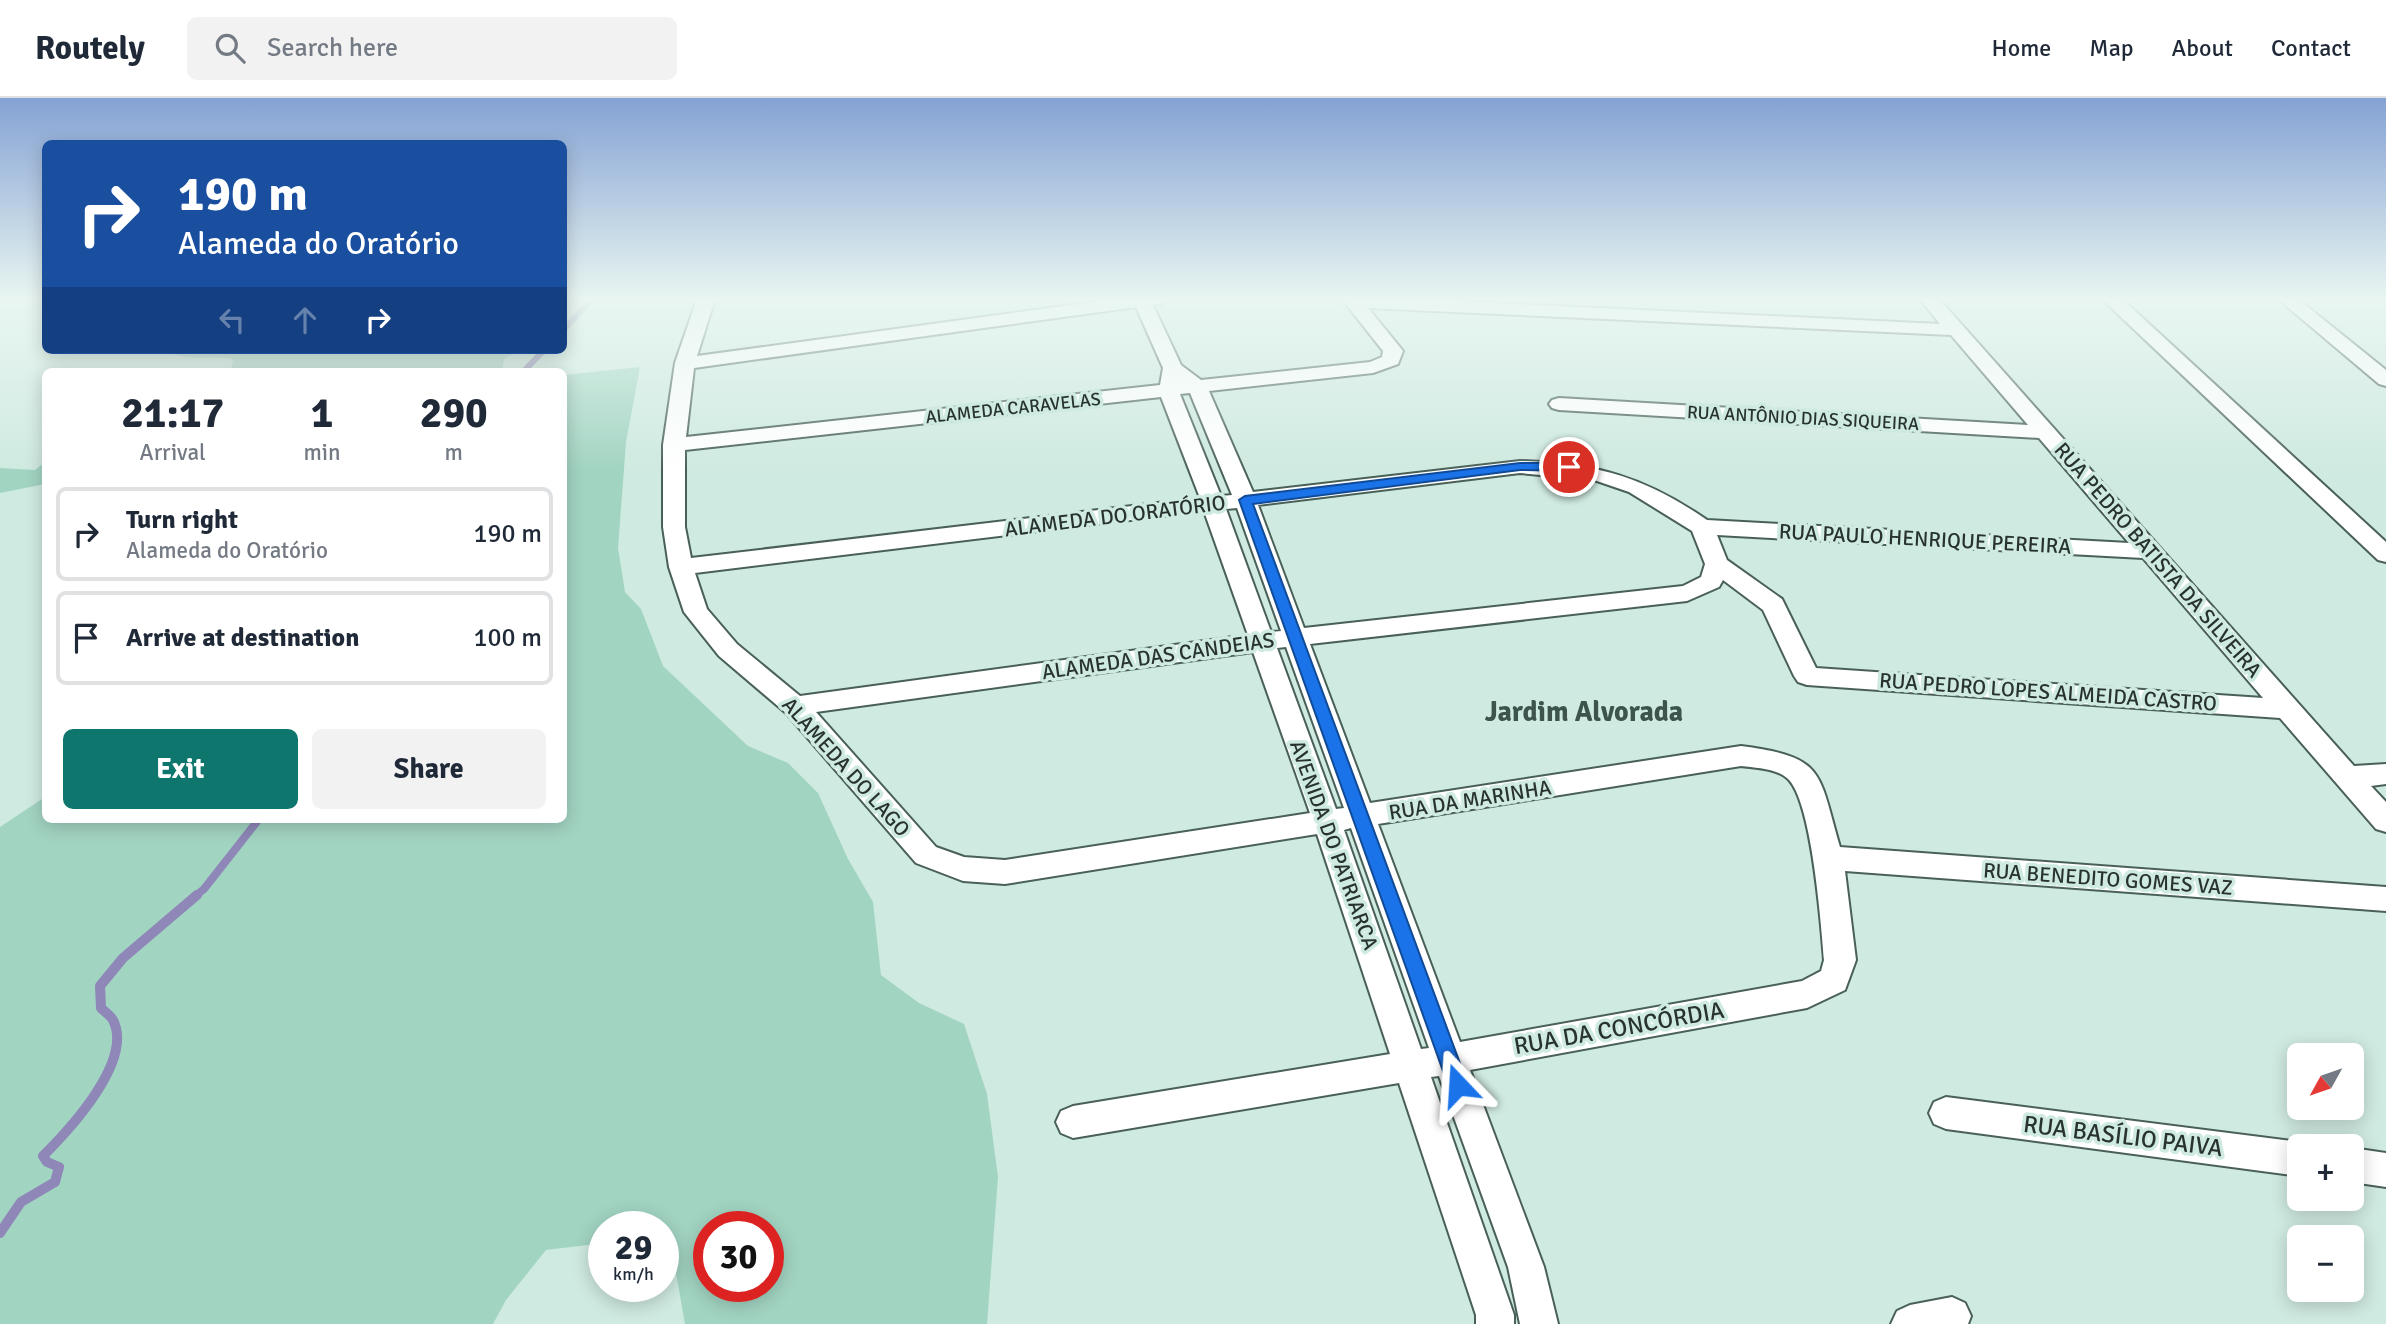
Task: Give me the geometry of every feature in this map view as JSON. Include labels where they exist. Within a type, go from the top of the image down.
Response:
[{"type":"street","name":"ALAMEDA DO LAGO","points":[[687,356],[674,444],[674,527],[681,567],[696,612],[728,650],[795,706],[926,855],[963,869],[1005,872]]},
{"type":"street","points":[[685,363],[735,356]]},
{"type":"street","name":"AVENIDA DO PATRIARCA","points":[[1164,356],[1261,642],[1327,822],[1411,1066],[1495,1315],[1495,1324]]},
{"type":"street","points":[[1198,388],[1373,367],[1391,360],[1392,356]]},
{"type":"street","name":"RUA PEDRO BATISTA DA SILVEIRA","points":[[1979,356],[2348,777],[2381,810]]},
{"type":"street","points":[[2172,356],[2386,555]]},
{"type":"street","points":[[2357,356],[2386,380]]},
{"type":"street","name":"AVENIDA DO PATRIARCA","points":[[1171,379],[1198,388],[1245,500],[1526,1266],[1539,1324]]},
{"type":"street","name":"ALAMEDA CARAVELAS","points":[[674,444],[1171,379]]},
{"type":"street","name":"RUA ANTÔNIO DIAS SIQUEIRA","points":[[1559,404],[2047,432]]},
{"type":"street","name":"ALAMEDA DO ORATÓRIO","points":[[681,567],[1520,467],[1569,467],[1624,480],[1668,502],[1702,527]]},
{"type":"street","points":[[1702,527],[1717,564]]},
{"type":"street","name":"RUA PAULO HENRIQUE PEREIRA","points":[[1702,527],[2148,551]]},
{"type":"street","name":"ALAMEDA DAS CANDEIAS","points":[[795,706],[1297,637],[1687,593],[1711,582],[1717,564]]},
{"type":"street","name":"RUA PEDRO LOPES ALMEIDA CASTRO","points":[[1717,564],[1773,605],[1807,676],[2288,709]]},
{"type":"street","name":"RUA DA MARINHA","points":[[1005,872],[1741,756],[1778,761],[1795,769],[1807,781],[1829,858]]},
{"type":"street","points":[[2348,777],[2386,774]]},
{"type":"street","name":"RUA BENEDITO GOMES VAZ","points":[[1829,858],[2386,899]]},
{"type":"street","name":"RUA DA CONCÓRDIA","points":[[1073,1122],[1411,1066],[1807,994],[1834,980],[1840,960],[1829,858]]},
{"type":"street","name":"RUA BASÍLIO PAIVA","points":[[1946,1113],[2287,1157]]},
{"type":"street","points":[[2364,1167],[2386,1170]]},
{"type":"street","points":[[1910,1324],[1952,1316]]},
{"type":"green space","points":[[185,356],[509,356],[504,359],[502,368],[232,368],[233,359]]},
{"type":"green space","points":[[640,367],[626,442],[618,548],[625,592],[641,609],[663,666],[748,746],[788,763],[818,793],[848,859],[873,902],[881,975],[919,1003],[964,1024],[987,1094],[998,1177],[987,1324],[685,1324],[679,1290],[679,1211],[588,1211],[588,1245],[546,1250],[506,1300],[493,1324],[0,1324],[0,827],[42,799],[42,823],[567,823],[567,375]]},
{"type":"green space","points":[[42,464],[42,485],[0,493],[0,468],[35,470]]},
{"type":"waterway","points":[[527,368],[538,356]]},
{"type":"waterway","points":[[194,897],[204,889],[256,823]]},
{"type":"waterway","points":[[0,1233],[21,1202],[55,1182],[59,1167],[47,1162],[43,1156],[68,1130],[96,1094],[115,1055],[117,1037],[113,1020],[101,1008],[100,986],[123,958],[197,895]]},
{"type":"district","name":"Jardim Alvorada","points":[[1584,712]]},
{"type":"route","points":[[1458,1085],[1245,500],[1520,467],[1569,467]]}]
